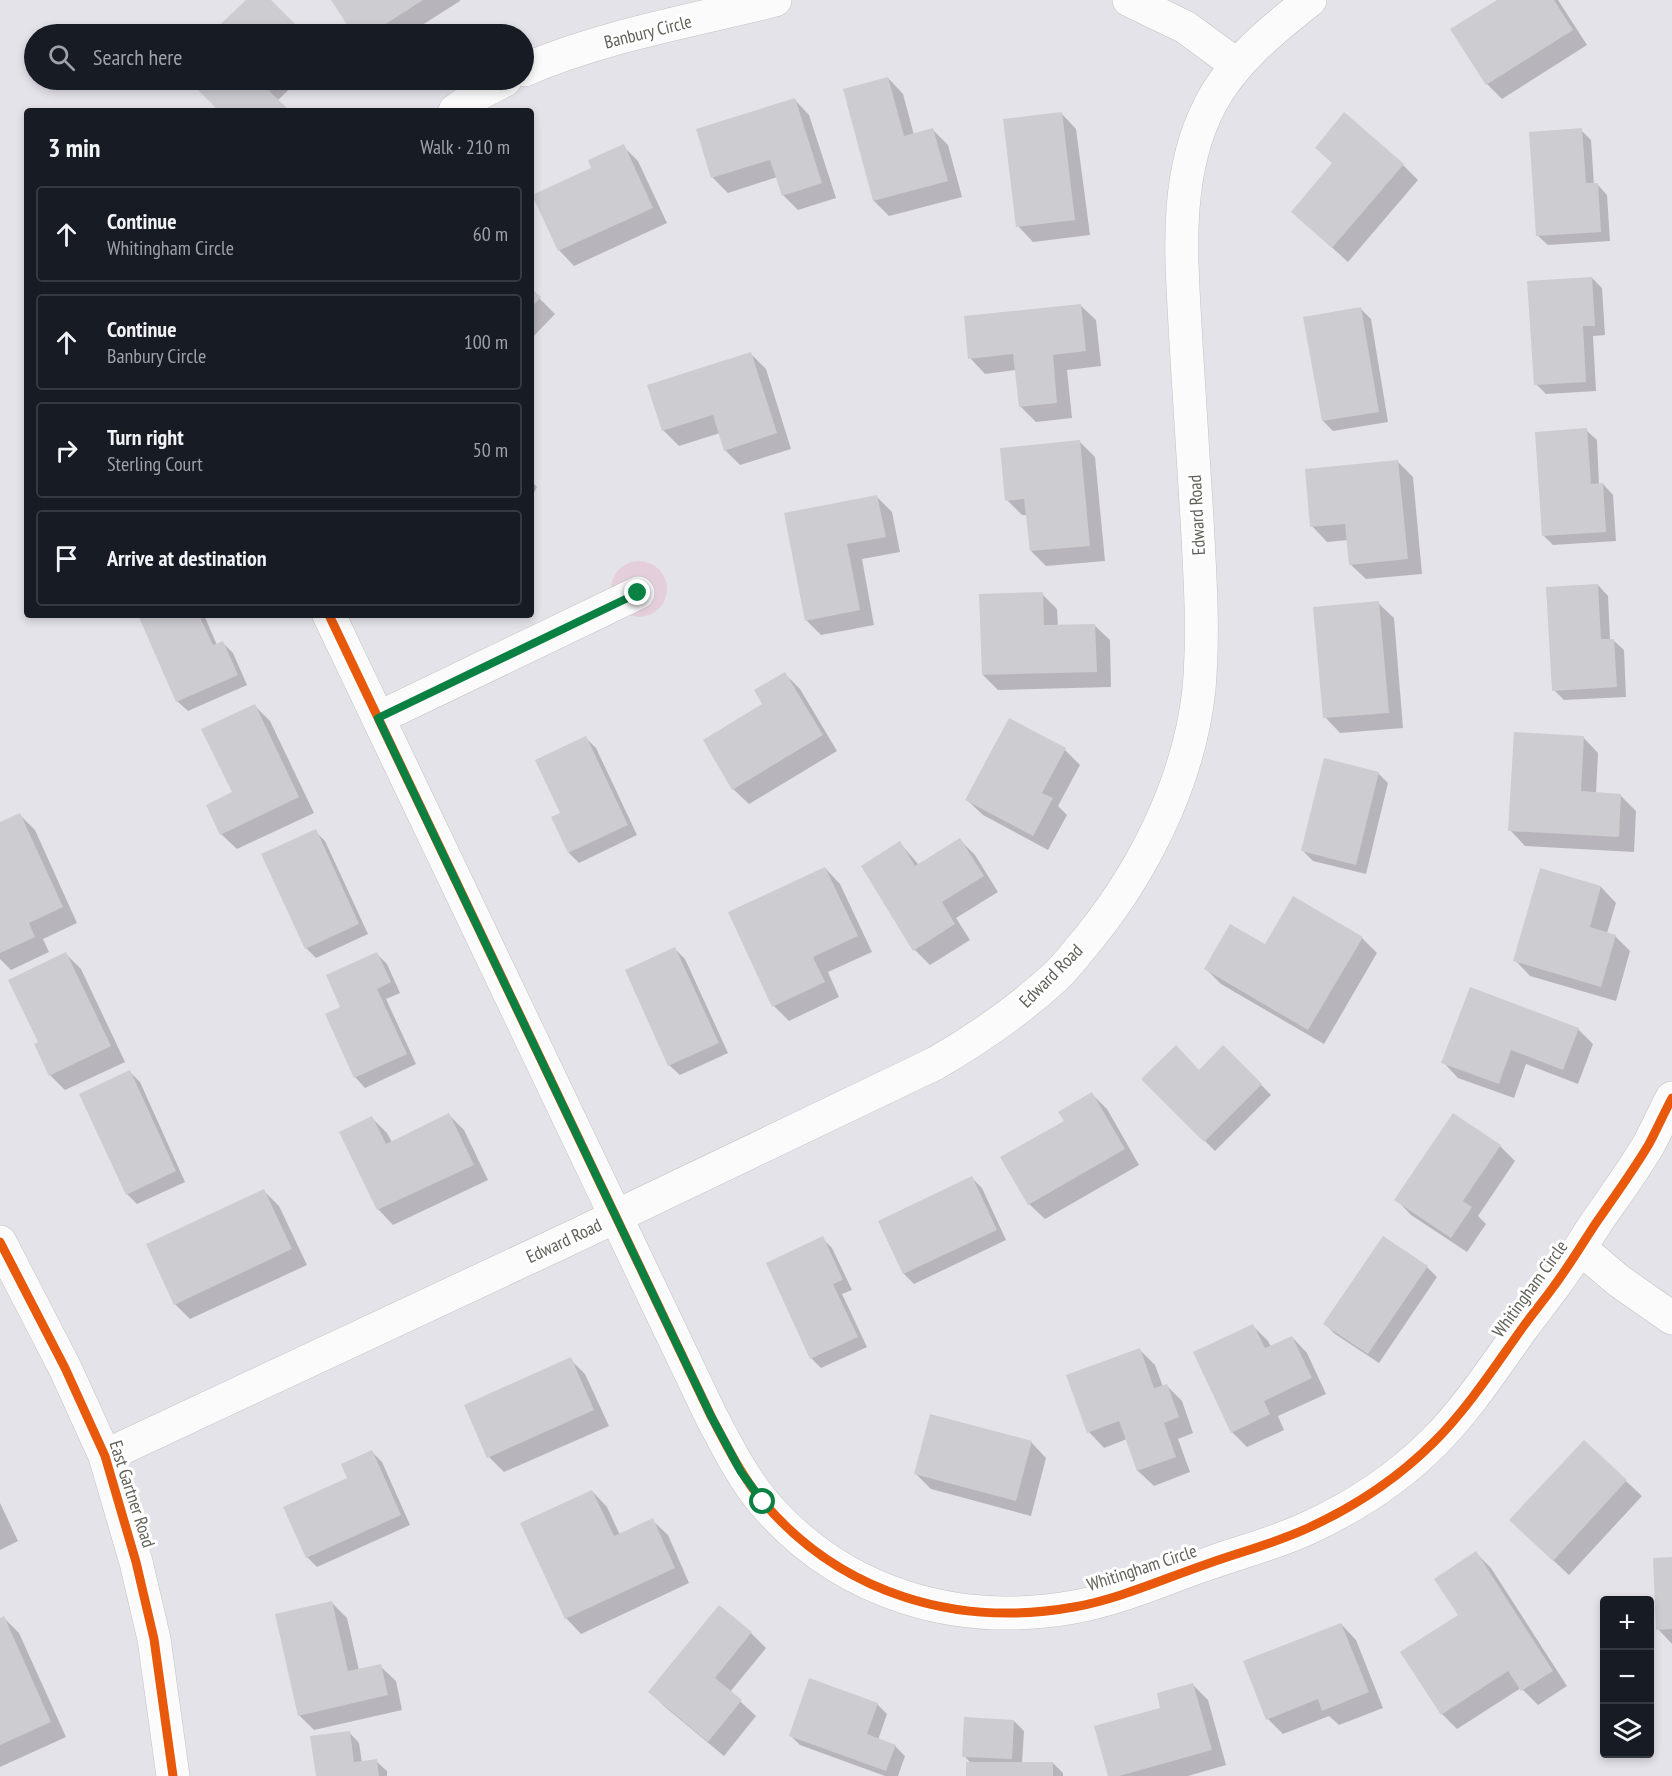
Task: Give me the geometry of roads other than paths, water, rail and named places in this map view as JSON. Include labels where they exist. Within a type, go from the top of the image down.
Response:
[{"type":"street","name":"Banbury Circle","points":[[534,66],[555,57],[627,36],[775,0]]},
{"type":"street","points":[[1129,0],[1185,27],[1237,65]]},
{"type":"street","name":"Edward Road","points":[[105,1456],[616,1217],[936,1063],[970,1044],[1014,1013],[1057,975],[1103,922],[1140,865],[1160,826],[1182,768],[1199,691],[1203,613],[1182,270],[1184,183],[1198,133],[1211,103],[1237,65],[1284,20],[1310,0]]},
{"type":"street","points":[[459,108],[486,90]]},
{"type":"street","points":[[378,718],[638,593]]},
{"type":"street","points":[[330,618],[616,1217]]},
{"type":"street","name":"Whitingham Circle","points":[[616,1217],[711,1416],[741,1472],[763,1502],[790,1530],[823,1556],[864,1582],[916,1601],[988,1614],[1027,1614],[1076,1607],[1117,1595],[1306,1529],[1345,1509],[1380,1487],[1434,1442],[1483,1384],[1580,1248],[1648,1144],[1672,1098]]},
{"type":"street","name":"East Gartner Road","points":[[0,1242],[64,1368],[105,1456],[136,1562],[154,1639],[173,1776]]},
{"type":"street","points":[[1580,1248],[1619,1281],[1672,1318]]}]
